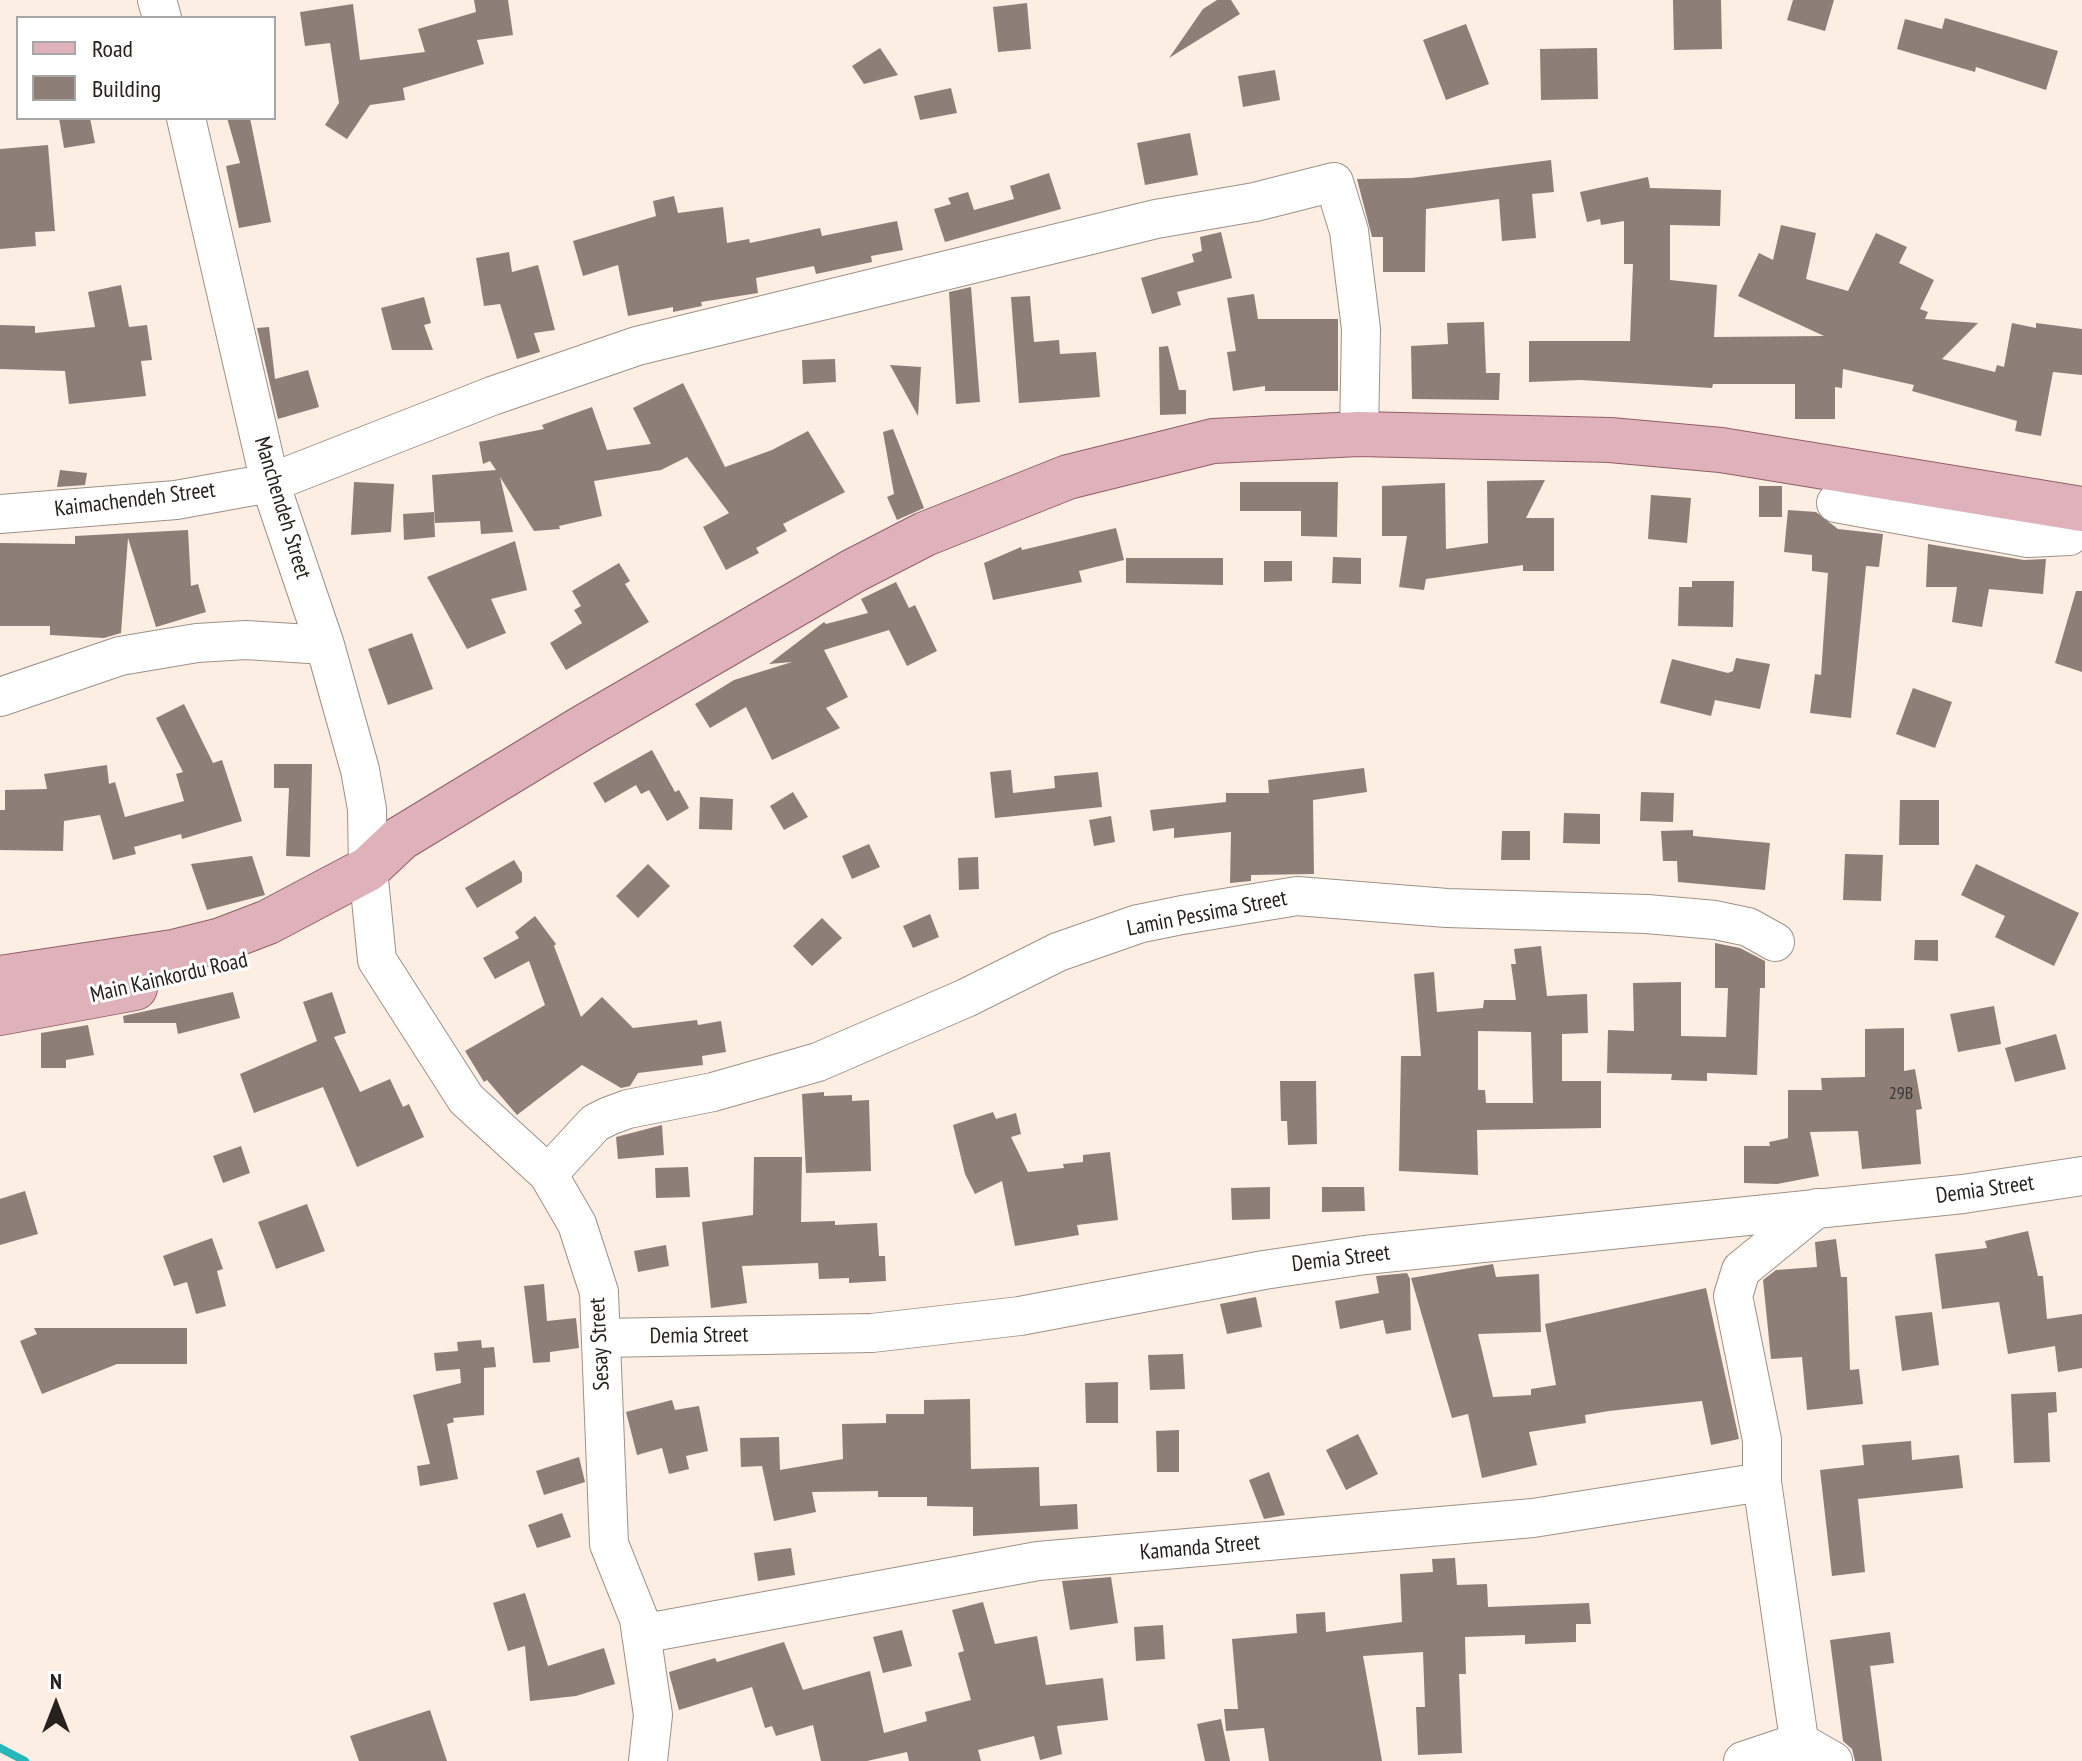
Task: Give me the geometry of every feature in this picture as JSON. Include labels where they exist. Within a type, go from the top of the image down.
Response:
[{"type":"main road","points":[[0,978],[97,965],[221,940],[370,883],[401,838],[582,728],[853,571],[996,504],[1068,477],[1213,441],[1359,434],[1504,435],[1721,450],[2082,509]]},
{"type":"main road","name":"Main Kainkordu Road","points":[[0,1013],[219,972],[275,951],[370,883]]},
{"type":"street","name":"Manchendeh Street","points":[[186,120],[270,483],[325,645],[360,770],[369,837],[370,883]]},
{"type":"street","name":"Kaimachendeh Street","points":[[0,514],[176,500],[270,483],[492,396],[637,346],[1156,219],[1255,202],[1334,182],[1349,231],[1361,329],[1359,434]]},
{"type":"street","points":[[1836,503],[2028,538],[2069,536],[2082,520]]},
{"type":"street","points":[[0,697],[120,656],[197,643],[246,640],[325,645]]},
{"type":"street","name":"Sesay Street","points":[[370,883],[377,960],[466,1099],[548,1174],[582,1238],[599,1292],[609,1544],[639,1619],[653,1715],[648,1761]]},
{"type":"street","name":"Lamin Pessima Street","points":[[548,1174],[595,1123],[609,1116],[740,1085],[818,1062],[966,998],[1058,952],[1138,924],[1182,915],[1297,896],[1447,908],[1647,914],[1715,920],[1748,927],[1775,942]]},
{"type":"street","name":"Demia Street","points":[[601,1338],[872,1333],[1020,1316],[1264,1270],[1365,1255],[1963,1194],[2082,1176]]},
{"type":"street","points":[[1801,1752],[1762,1482],[1762,1440],[1733,1296],[1736,1282],[1751,1260],[1817,1208]]},
{"type":"street","name":"Kamanda Street","points":[[641,1634],[1038,1561],[1533,1518],[1762,1482]]},
{"type":"street","points":[[1743,1761],[1801,1752],[1833,1761]]},
{"type":"building","points":[[474,0],[508,0],[513,35],[477,40],[484,64],[403,88],[405,100],[370,105],[347,139],[325,125],[339,103],[330,43],[305,46],[300,12],[353,4],[360,60],[425,52],[418,29],[476,12]]},
{"type":"building","points":[[1217,0],[1231,0],[1240,14],[1169,58],[1203,9]]},
{"type":"building","points":[[1673,0],[1721,0],[1722,49],[1674,50]]},
{"type":"building","points":[[1793,0],[1834,0],[1825,31],[1787,20]]},
{"type":"building","points":[[1027,3],[1031,49],[998,52],[993,7]]},
{"type":"building","points":[[1945,18],[2058,51],[2046,90],[1976,67],[1975,72],[1897,49],[1905,19],[1942,29]]},
{"type":"building","points":[[1466,24],[1489,84],[1446,100],[1423,40]]},
{"type":"building","points":[[880,48],[898,75],[864,84],[852,66]]},
{"type":"building","points":[[1597,48],[1598,99],[1541,100],[1540,49]]},
{"type":"building","points":[[1275,70],[1280,100],[1243,107],[1238,76]]},
{"type":"building","points":[[951,88],[957,113],[920,120],[914,96]]},
{"type":"building","points":[[59,120],[90,120],[95,143],[64,148]]},
{"type":"building","points":[[228,120],[250,120],[271,222],[239,228],[226,166],[240,163]]},
{"type":"building","points":[[1190,133],[1198,175],[1145,185],[1137,143]]},
{"type":"building","points":[[48,145],[55,231],[35,232],[36,246],[0,249],[0,149]]},
{"type":"building","points":[[1551,160],[1554,192],[1532,194],[1536,238],[1502,241],[1499,199],[1426,209],[1425,272],[1383,272],[1383,237],[1372,237],[1357,179],[1411,178]]},
{"type":"building","points":[[1049,173],[1061,209],[945,242],[934,209],[951,204],[948,198],[968,192],[974,210],[1014,199],[1010,186]]},
{"type":"building","points":[[1648,177],[1650,188],[1721,190],[1720,226],[1670,225],[1670,280],[1717,285],[1714,337],[1824,336],[1738,296],[1759,253],[1773,260],[1781,225],[1816,233],[1806,279],[1848,291],[1876,233],[1907,247],[1899,263],[1934,280],[1920,309],[1928,312],[1925,319],[1978,323],[1942,359],[1995,372],[1997,365],[2004,367],[2012,323],[2036,328],[2036,323],[2082,329],[2082,375],[2053,372],[2041,436],[2015,431],[2017,421],[1912,391],[1914,385],[1843,369],[1842,388],[1835,387],[1835,419],[1795,419],[1795,384],[1713,384],[1712,388],[1581,380],[1529,382],[1529,341],[1630,341],[1633,264],[1624,264],[1624,221],[1601,225],[1600,219],[1587,222],[1580,192]]},
{"type":"building","points":[[674,196],[678,213],[723,207],[727,243],[749,239],[750,243],[820,228],[822,236],[897,221],[903,250],[871,256],[872,262],[816,274],[814,266],[756,278],[758,293],[701,302],[702,306],[673,312],[673,307],[628,316],[618,265],[583,276],[573,241],[656,216],[653,201]]},
{"type":"building","points":[[1221,232],[1232,278],[1177,292],[1181,305],[1152,314],[1141,278],[1194,262],[1192,254],[1202,251],[1200,237]]},
{"type":"building","points":[[509,252],[512,272],[538,265],[555,330],[534,333],[540,352],[517,359],[500,304],[484,306],[476,258]]},
{"type":"building","points":[[121,285],[129,327],[147,325],[152,360],[141,361],[146,396],[69,404],[65,371],[0,369],[0,325],[35,326],[35,333],[95,327],[88,292]]},
{"type":"building","points":[[971,287],[980,402],[956,404],[949,292]]},
{"type":"building","points":[[1254,294],[1258,319],[1338,319],[1338,391],[1265,391],[1265,386],[1233,391],[1227,352],[1236,351],[1227,298]]},
{"type":"building","points":[[1030,296],[1034,342],[1059,340],[1060,354],[1096,352],[1100,397],[1019,403],[1011,297]]},
{"type":"building","points":[[424,297],[431,323],[424,325],[433,350],[392,350],[381,308]]},
{"type":"building","points":[[1484,322],[1486,373],[1500,373],[1499,400],[1412,399],[1411,346],[1448,344],[1447,323]]},
{"type":"building","points":[[269,327],[275,379],[308,370],[319,407],[278,419],[257,328]]},
{"type":"building","points":[[1168,346],[1179,390],[1186,390],[1186,414],[1160,415],[1159,347]]},
{"type":"building","points":[[835,359],[836,382],[803,384],[802,360]]},
{"type":"building","points":[[890,365],[921,367],[918,416]]},
{"type":"building","points":[[683,383],[725,467],[772,450],[808,431],[845,492],[783,524],[787,531],[756,548],[759,553],[726,570],[703,527],[729,513],[687,457],[661,470],[594,481],[602,516],[559,526],[560,529],[534,531],[500,477],[513,532],[481,534],[480,521],[435,523],[432,475],[496,470],[490,461],[483,464],[479,442],[544,429],[542,425],[592,407],[607,450],[651,444],[633,408]]},
{"type":"building","points":[[893,429],[924,508],[897,520],[887,497],[894,494],[883,432]]},
{"type":"building","points":[[60,470],[87,473],[85,485],[57,487]]},
{"type":"building","points":[[1545,480],[1526,518],[1554,518],[1554,571],[1523,571],[1523,565],[1426,579],[1424,590],[1399,587],[1407,536],[1382,536],[1382,486],[1445,483],[1446,549],[1488,543],[1487,481]]},
{"type":"building","points":[[354,482],[394,484],[391,532],[351,535]]},
{"type":"building","points":[[1240,482],[1338,482],[1337,537],[1301,536],[1301,511],[1240,511]]},
{"type":"building","points":[[1759,486],[1782,486],[1782,517],[1759,517]]},
{"type":"building","points":[[1651,495],[1691,498],[1687,543],[1648,539]]},
{"type":"building","points":[[1788,510],[1816,512],[1838,529],[1883,534],[1879,567],[1866,566],[1851,718],[1810,713],[1815,674],[1821,675],[1828,573],[1812,571],[1812,555],[1784,552]]},
{"type":"building","points":[[434,512],[435,537],[404,540],[403,514]]},
{"type":"building","points":[[1116,528],[1124,560],[1079,571],[1082,582],[993,600],[984,563],[1021,547],[1022,550]]},
{"type":"building","points":[[188,530],[191,586],[198,584],[206,612],[156,627],[128,538],[121,633],[104,638],[50,635],[50,626],[0,626],[0,543],[75,544],[75,536]]},
{"type":"building","points":[[515,541],[527,590],[491,599],[506,633],[467,649],[427,577]]},
{"type":"building","points":[[1928,544],[2024,560],[2046,559],[2043,594],[1989,589],[1982,627],[1952,622],[1957,587],[1926,587]]},
{"type":"building","points":[[1333,557],[1361,558],[1361,584],[1332,583]]},
{"type":"building","points":[[1126,558],[1223,558],[1223,585],[1126,583]]},
{"type":"building","points":[[1264,561],[1292,561],[1292,581],[1264,582]]},
{"type":"building","points":[[619,563],[630,581],[625,584],[649,622],[566,670],[550,643],[582,623],[574,610],[581,606],[572,591]]},
{"type":"building","points":[[1692,581],[1734,581],[1733,627],[1678,626],[1679,587],[1692,587]]},
{"type":"building","points":[[896,582],[909,608],[915,605],[937,651],[907,666],[889,630],[824,650],[848,697],[826,708],[840,728],[772,760],[746,707],[710,728],[695,704],[734,680],[792,662],[769,664],[824,622],[868,613],[861,599]]},
{"type":"building","points":[[2076,591],[2082,591],[2082,672],[2055,663]]},
{"type":"building","points":[[412,633],[433,689],[388,705],[368,649]]},
{"type":"building","points":[[1736,658],[1770,664],[1760,709],[1715,700],[1711,716],[1660,703],[1672,659],[1728,673],[1733,671]]},
{"type":"building","points":[[1913,688],[1952,702],[1935,748],[1896,734]]},
{"type":"building","points":[[184,704],[213,763],[222,760],[242,821],[182,839],[181,834],[134,847],[136,854],[113,860],[100,815],[64,821],[63,851],[0,850],[0,810],[5,810],[5,790],[47,789],[44,774],[107,765],[109,784],[115,782],[125,817],[184,801],[176,774],[183,772],[156,718]]},
{"type":"building","points":[[652,750],[675,792],[679,790],[689,808],[667,821],[649,790],[641,794],[636,785],[605,803],[593,783]]},
{"type":"building","points":[[274,764],[312,764],[310,857],[286,856],[289,788],[274,788]]},
{"type":"building","points":[[1364,768],[1367,792],[1313,800],[1314,874],[1251,875],[1251,881],[1230,883],[1231,832],[1174,838],[1174,828],[1153,831],[1150,810],[1226,802],[1226,793],[1269,793],[1268,780]]},
{"type":"building","points":[[1011,770],[1013,793],[1055,788],[1054,776],[1098,772],[1102,807],[995,818],[990,772]]},
{"type":"building","points":[[793,792],[808,817],[784,830],[770,806]]},
{"type":"building","points":[[1641,792],[1674,793],[1673,822],[1640,821]]},
{"type":"building","points":[[700,797],[733,799],[732,830],[699,829]]},
{"type":"building","points":[[1900,800],[1939,800],[1939,845],[1899,845]]},
{"type":"building","points":[[1564,813],[1600,814],[1600,844],[1563,843]]},
{"type":"building","points":[[1111,816],[1115,842],[1094,846],[1089,820]]},
{"type":"building","points":[[1693,830],[1693,836],[1770,843],[1765,890],[1678,882],[1677,861],[1663,861],[1661,831]]},
{"type":"building","points":[[1502,831],[1530,831],[1530,860],[1501,860]]},
{"type":"building","points":[[869,844],[880,867],[852,879],[842,856]]},
{"type":"building","points":[[1845,854],[1883,855],[1881,901],[1843,900]]},
{"type":"building","points":[[252,856],[265,895],[207,910],[191,864]]},
{"type":"building","points":[[978,857],[979,889],[959,890],[958,858]]},
{"type":"building","points":[[514,860],[522,873],[522,882],[477,908],[465,888]]},
{"type":"building","points":[[648,864],[670,886],[638,918],[616,896]]},
{"type":"building","points":[[1976,864],[2079,913],[2054,966],[1995,937],[2005,916],[1961,895]]},
{"type":"building","points":[[930,914],[939,937],[913,948],[903,926]]},
{"type":"building","points":[[535,916],[556,944],[554,946],[581,1017],[602,997],[633,1028],[697,1020],[698,1025],[721,1021],[726,1052],[702,1056],[703,1065],[638,1073],[630,1086],[621,1088],[582,1065],[517,1115],[487,1080],[484,1082],[465,1051],[545,1005],[529,961],[495,979],[483,958],[519,938],[515,932]]},
{"type":"building","points":[[822,918],[842,938],[812,966],[793,946]]},
{"type":"building","points":[[1915,940],[1938,940],[1938,961],[1914,960]]},
{"type":"building","points":[[1715,943],[1740,948],[1765,961],[1765,988],[1760,988],[1757,1075],[1707,1073],[1707,1081],[1671,1080],[1672,1074],[1607,1073],[1608,1030],[1634,1031],[1633,983],[1681,982],[1681,1036],[1726,1037],[1728,988],[1715,988]]},
{"type":"building","points":[[1541,946],[1547,996],[1587,994],[1588,1033],[1562,1034],[1562,1081],[1601,1081],[1601,1128],[1477,1130],[1478,1175],[1399,1171],[1401,1056],[1421,1056],[1414,974],[1434,972],[1437,1012],[1483,1008],[1484,1000],[1516,1000],[1511,964],[1516,964],[1514,949]],"holes":[[[1478,1031],[1531,1032],[1533,1103],[1486,1103],[1485,1090],[1478,1090]]]},
{"type":"building","points":[[233,992],[240,1018],[178,1034],[176,1023],[124,1023],[123,1016]]},
{"type":"building","points":[[332,992],[346,1033],[334,1037],[360,1092],[390,1079],[403,1107],[409,1104],[424,1137],[357,1167],[323,1087],[254,1113],[240,1074],[317,1041],[303,1002]]},
{"type":"building","points":[[1994,1006],[2001,1044],[1958,1052],[1950,1014]]},
{"type":"building","points":[[88,1025],[94,1055],[66,1060],[66,1068],[41,1068],[41,1033]]},
{"type":"building","points":[[1904,1028],[1904,1071],[1915,1069],[1922,1109],[1916,1110],[1921,1164],[1862,1169],[1858,1131],[1810,1132],[1819,1176],[1777,1184],[1744,1183],[1744,1146],[1770,1146],[1769,1142],[1788,1138],[1788,1090],[1822,1090],[1821,1078],[1865,1077],[1865,1029]]},
{"type":"building","points":[[2056,1034],[2066,1069],[2015,1082],[2005,1048]]},
{"type":"building","points":[[1280,1081],[1316,1081],[1317,1144],[1288,1145],[1287,1121],[1281,1121]]},
{"type":"building","points":[[824,1092],[824,1096],[852,1095],[852,1101],[869,1100],[871,1171],[806,1173],[802,1094]]},
{"type":"building","points":[[993,1112],[996,1119],[1016,1113],[1021,1134],[1011,1137],[1028,1172],[1064,1168],[1063,1164],[1083,1162],[1083,1155],[1110,1152],[1118,1220],[1077,1225],[1079,1235],[1015,1246],[1002,1181],[975,1194],[965,1174],[953,1125]]},
{"type":"building","points":[[662,1125],[664,1155],[618,1159],[616,1137]]},
{"type":"building","points":[[241,1146],[250,1173],[223,1183],[213,1156]]},
{"type":"building","points":[[754,1157],[802,1157],[801,1222],[835,1221],[835,1225],[877,1223],[879,1256],[885,1256],[886,1281],[849,1283],[849,1278],[819,1279],[818,1263],[742,1266],[747,1303],[711,1308],[702,1222],[753,1215]]},
{"type":"building","points":[[688,1167],[690,1197],[656,1198],[655,1168]]},
{"type":"building","points":[[1270,1187],[1270,1219],[1232,1220],[1231,1188]]},
{"type":"building","points":[[1322,1187],[1364,1187],[1365,1211],[1322,1212]]},
{"type":"building","points":[[25,1191],[38,1234],[0,1245],[0,1199]]},
{"type":"building","points":[[307,1204],[325,1251],[276,1269],[258,1222]]},
{"type":"building","points":[[2028,1231],[2038,1276],[2043,1276],[2047,1319],[2082,1314],[2082,1368],[2058,1372],[2055,1346],[2008,1354],[1999,1302],[1942,1309],[1935,1254],[1987,1248],[1985,1241]]},
{"type":"building","points":[[212,1238],[223,1269],[217,1271],[226,1306],[196,1314],[187,1282],[174,1286],[163,1256]]},
{"type":"building","points":[[1836,1239],[1841,1277],[1847,1277],[1850,1370],[1859,1369],[1863,1404],[1807,1410],[1802,1357],[1771,1359],[1763,1280],[1776,1270],[1817,1267],[1815,1242]]},
{"type":"building","points":[[666,1245],[669,1266],[638,1272],[634,1251]]},
{"type":"building","points":[[1493,1264],[1496,1277],[1539,1274],[1541,1332],[1478,1334],[1493,1397],[1531,1395],[1531,1389],[1556,1385],[1545,1324],[1706,1288],[1739,1439],[1711,1445],[1702,1401],[1609,1411],[1585,1415],[1586,1423],[1529,1432],[1537,1465],[1482,1478],[1468,1414],[1452,1418],[1411,1278]]},
{"type":"building","points":[[1407,1273],[1410,1279],[1411,1330],[1386,1334],[1383,1320],[1340,1329],[1335,1301],[1379,1293],[1376,1276]]},
{"type":"building","points":[[544,1284],[547,1321],[576,1318],[579,1348],[550,1352],[550,1362],[533,1363],[524,1286]]},
{"type":"building","points":[[1256,1297],[1262,1327],[1227,1334],[1220,1304]]},
{"type":"building","points":[[1932,1312],[1939,1365],[1902,1371],[1895,1316]]},
{"type":"building","points":[[34,1328],[187,1328],[187,1364],[117,1364],[42,1394],[20,1341],[37,1334]]},
{"type":"building","points":[[481,1340],[482,1348],[494,1347],[496,1367],[484,1368],[484,1415],[453,1418],[454,1422],[447,1424],[458,1479],[420,1486],[417,1466],[430,1464],[413,1395],[461,1383],[460,1369],[436,1371],[434,1353],[458,1351],[457,1342]]},
{"type":"building","points":[[1183,1354],[1185,1389],[1150,1390],[1148,1355]]},
{"type":"building","points":[[1118,1382],[1118,1423],[1086,1423],[1085,1383]]},
{"type":"building","points":[[2056,1392],[2057,1412],[2048,1413],[2050,1462],[2014,1463],[2011,1394]]},
{"type":"building","points":[[970,1399],[971,1469],[1039,1467],[1040,1506],[1077,1504],[1078,1529],[973,1536],[973,1507],[927,1506],[927,1497],[878,1497],[878,1491],[812,1492],[816,1512],[774,1521],[762,1466],[741,1467],[740,1438],[779,1437],[780,1470],[843,1459],[842,1424],[886,1423],[886,1414],[924,1414],[924,1400]]},
{"type":"building","points":[[672,1400],[675,1410],[699,1406],[708,1451],[686,1456],[689,1469],[669,1474],[662,1448],[637,1455],[626,1412]]},
{"type":"building","points":[[1179,1430],[1179,1472],[1157,1472],[1156,1431]]},
{"type":"building","points":[[1358,1434],[1378,1474],[1346,1490],[1326,1450]]},
{"type":"building","points":[[1911,1441],[1912,1460],[1959,1455],[1963,1488],[1858,1499],[1865,1572],[1832,1576],[1820,1470],[1864,1465],[1862,1445]]},
{"type":"building","points":[[579,1457],[585,1482],[544,1495],[536,1471]]},
{"type":"building","points":[[1269,1472],[1285,1515],[1264,1519],[1249,1480]]},
{"type":"building","points":[[562,1513],[571,1537],[537,1548],[528,1525]]},
{"type":"building","points":[[791,1548],[795,1575],[758,1581],[754,1553]]},
{"type":"building","points":[[1455,1558],[1457,1585],[1487,1584],[1488,1607],[1589,1603],[1591,1624],[1576,1624],[1576,1642],[1525,1644],[1525,1635],[1465,1637],[1466,1674],[1459,1674],[1462,1753],[1418,1755],[1416,1707],[1425,1707],[1423,1652],[1363,1656],[1382,1761],[1269,1761],[1264,1728],[1226,1731],[1224,1709],[1238,1709],[1232,1639],[1297,1633],[1296,1614],[1325,1612],[1326,1632],[1402,1622],[1400,1574],[1433,1572],[1432,1559]]},
{"type":"building","points":[[1111,1577],[1118,1623],[1070,1630],[1062,1581]]},
{"type":"building","points":[[525,1593],[548,1666],[604,1648],[615,1684],[576,1696],[530,1701],[525,1646],[508,1651],[493,1603]]},
{"type":"building","points":[[983,1602],[995,1644],[1037,1636],[1046,1685],[1103,1678],[1108,1720],[1057,1726],[1062,1754],[1040,1760],[1034,1736],[978,1750],[981,1761],[909,1761],[907,1752],[867,1761],[821,1761],[813,1725],[776,1736],[772,1726],[765,1728],[752,1687],[679,1710],[669,1672],[715,1658],[717,1662],[784,1642],[803,1690],[870,1671],[884,1733],[927,1721],[925,1712],[971,1700],[958,1653],[964,1651],[952,1610]]},
{"type":"building","points":[[1163,1625],[1165,1659],[1136,1661],[1134,1627]]},
{"type":"building","points":[[902,1630],[912,1666],[883,1673],[873,1637]]},
{"type":"building","points":[[1890,1632],[1894,1663],[1870,1666],[1882,1761],[1855,1761],[1852,1749],[1843,1741],[1830,1640]]},
{"type":"building","points":[[430,1710],[447,1761],[359,1761],[350,1736]]},
{"type":"building","points":[[1221,1719],[1230,1761],[1205,1761],[1197,1724]]},
{"type":"waterway","points":[[0,1748],[25,1761]]}]
